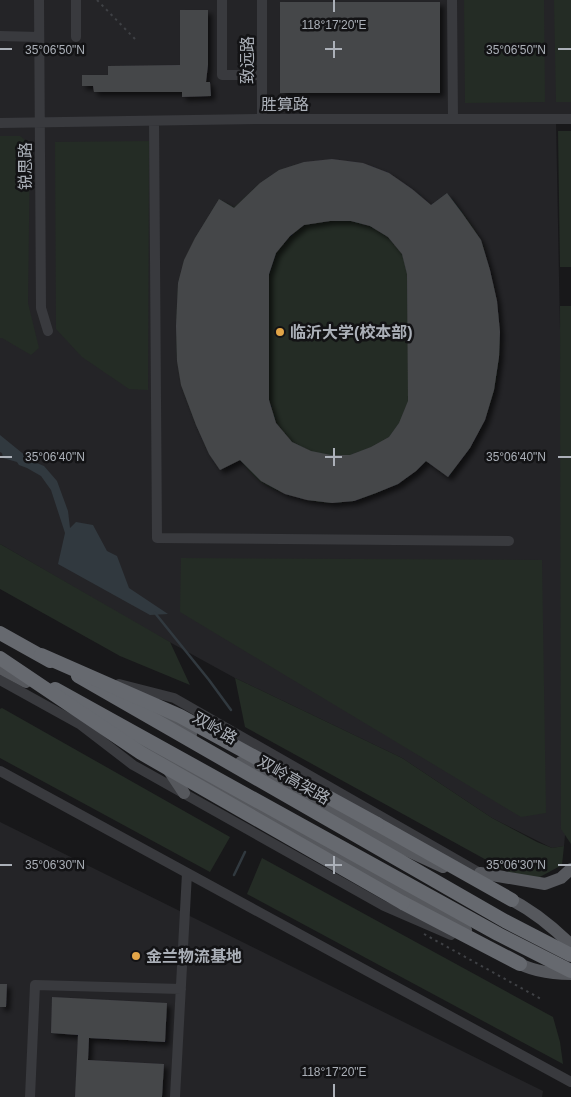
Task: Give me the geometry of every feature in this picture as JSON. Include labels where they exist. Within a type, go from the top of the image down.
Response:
[{"type":"highway","name":"双岭高架路","points":[[0,633],[496,916],[571,955]]},
{"type":"highway","points":[[41,655],[180,716],[512,900]]},
{"type":"highway","points":[[0,658],[141,754],[403,902],[520,964]]},
{"type":"highway","points":[[0,658],[498,934],[571,972]]},
{"type":"main road","name":"双岭路","points":[[0,625],[41,648],[112,682],[196,738],[368,832],[512,900],[545,921],[571,945]]},
{"type":"main road","points":[[0,668],[412,895],[520,964],[552,974],[571,972]]},
{"type":"main road","points":[[157,754],[184,793]]},
{"type":"main road","points":[[480,873],[545,884],[561,878],[571,869]]},
{"type":"street","name":"锐思路","points":[[39,0],[41,308],[48,331]]},
{"type":"street","points":[[76,0],[76,37]]},
{"type":"street","points":[[222,0],[222,75],[262,75]]},
{"type":"street","name":"致远路","points":[[262,0],[262,119]]},
{"type":"street","points":[[452,0],[453,119]]},
{"type":"street","points":[[0,36],[39,37]]},
{"type":"street","name":"胜算路","points":[[0,123],[262,119],[571,119]]},
{"type":"street","points":[[154,121],[157,538],[509,541]]},
{"type":"street","points":[[0,680],[81,725],[133,765],[384,906],[520,964]]},
{"type":"street","points":[[112,682],[174,698],[480,873],[512,900]]},
{"type":"street","points":[[0,771],[571,1082]]},
{"type":"street","points":[[175,1097],[187,873]]},
{"type":"street","points":[[30,1097],[35,985],[181,989]]},
{"type":"path","points":[[97,0],[135,38]]},
{"type":"shaded area","name":"临沂大学(校本部)","points":[[0,0],[571,0],[571,119],[556,120],[566,644],[566,825],[564,846],[552,848],[492,818],[402,758],[235,678],[144,628],[0,544]]},
{"type":"shaded area","points":[[464,0],[544,0],[545,102],[465,103]]},
{"type":"shaded area","points":[[554,0],[571,0],[571,102],[556,102]]},
{"type":"shaded area","points":[[558,131],[571,131],[571,267],[560,267]]},
{"type":"shaded area","points":[[0,136],[20,136],[30,144],[28,303],[39,348],[31,355],[0,338]]},
{"type":"shaded area","points":[[149,141],[148,390],[129,389],[82,357],[56,329],[55,142]]},
{"type":"shaded area","points":[[304,162],[431,205],[447,193],[481,240],[492,281],[499,321],[499,361],[492,400],[485,419],[468,449],[448,477],[426,461],[417,470],[395,484],[372,495],[347,502],[325,503],[292,496],[269,487],[255,477],[240,460],[220,470],[209,454],[181,385],[177,361],[178,283],[184,260],[219,199],[234,207],[260,183],[279,170]]},
{"type":"shaded area","points":[[560,306],[571,306],[571,844],[561,829]]},
{"type":"shaded area","points":[[0,435],[32,461],[44,466],[57,481],[68,511],[70,528],[76,522],[93,525],[107,551],[117,556],[129,588],[168,614],[150,615],[58,564],[65,533],[51,490],[41,476],[19,465],[17,462],[3,458],[0,452]]},
{"type":"shaded area","points":[[0,544],[170,642],[190,685],[120,656],[0,589]]},
{"type":"shaded area","points":[[181,558],[542,560],[546,813],[521,817],[180,612]]},
{"type":"shaded area","points":[[235,678],[402,758],[492,818],[537,842],[552,848],[564,846],[562,865],[538,878],[510,873],[245,727]]},
{"type":"shaded area","points":[[2,708],[230,837],[210,872],[0,758],[0,709]]},
{"type":"shaded area","name":"金兰物流基地","points":[[0,822],[543,1091],[542,1097],[0,1097]]},
{"type":"shaded area","points":[[262,858],[553,1017],[560,1042],[563,1064],[247,894]]},
{"type":"building","points":[[280,2],[440,2],[440,93],[280,93]]},
{"type":"building","points":[[180,10],[208,10],[208,65],[206,82],[210,82],[211,96],[182,97],[182,92],[94,92],[93,86],[82,86],[82,75],[108,75],[108,66],[180,65]]},
{"type":"building","points":[[332,159],[363,163],[389,173],[431,205],[447,193],[481,240],[497,301],[500,332],[499,357],[494,390],[485,420],[470,448],[448,477],[426,461],[398,484],[354,501],[332,503],[307,500],[285,494],[261,481],[240,460],[220,470],[209,454],[181,385],[177,361],[178,283],[184,260],[219,199],[234,208],[260,183],[279,170],[304,162]],"holes":[[[330,221],[351,221],[370,226],[388,237],[402,254],[407,274],[408,401],[399,423],[389,437],[371,447],[350,455],[331,455],[311,451],[292,442],[276,423],[269,400],[269,274],[276,253],[290,236],[304,225]]]},
{"type":"building","points":[[0,984],[7,984],[6,1007],[0,1007]]},
{"type":"building","points":[[52,997],[167,1003],[165,1042],[89,1038],[88,1060],[164,1064],[162,1097],[75,1097],[78,1035],[51,1033]]},
{"type":"waterway","points":[[155,613],[231,710]]},
{"type":"waterway","points":[[234,875],[245,852]]},
{"type":"place","name":"临沂大学(校本部)","points":[[280,332]]},
{"type":"place","name":"金兰物流基地","points":[[136,956]]}]
